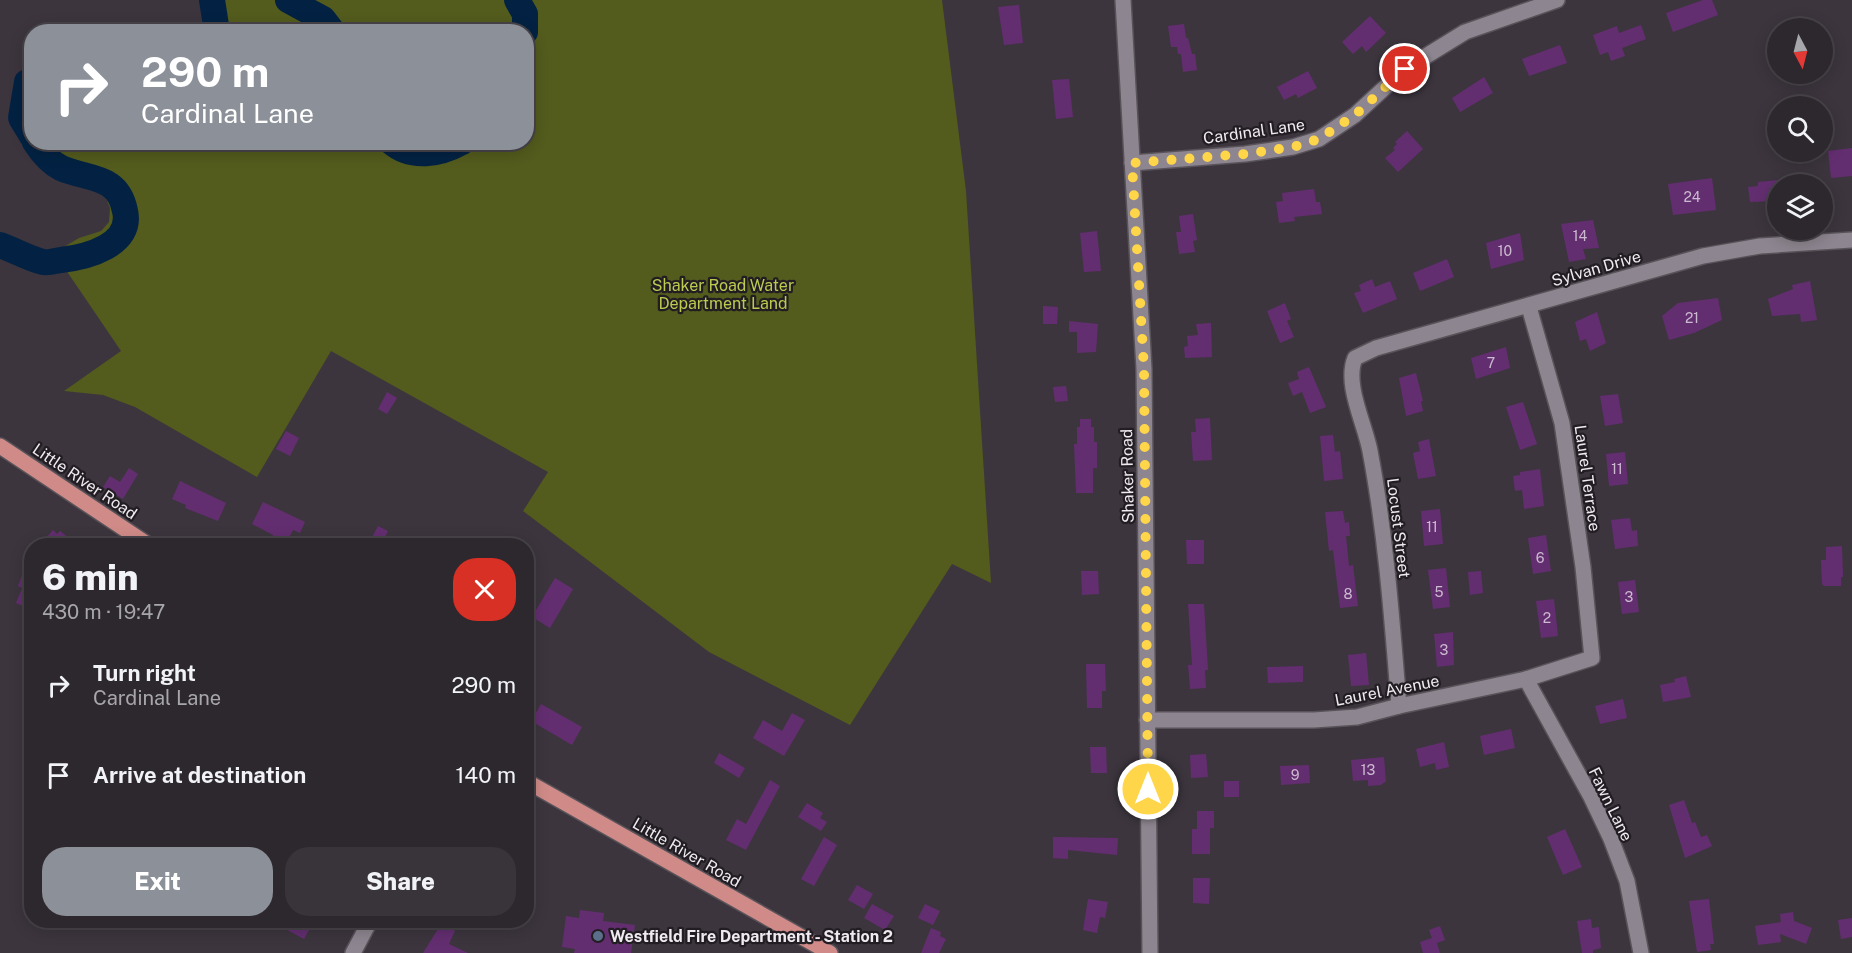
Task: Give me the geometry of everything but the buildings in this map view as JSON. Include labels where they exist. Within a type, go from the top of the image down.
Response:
[{"type":"main road","name":"Little River Road","points":[[0,446],[138,538]]},
{"type":"main road","name":"Little River Road","points":[[534,786],[830,953]]},
{"type":"street","name":"Shaker Road","points":[[1123,0],[1144,369],[1150,953]]},
{"type":"street","name":"Cardinal Lane","points":[[1132,163],[1245,154],[1293,147],[1319,139],[1355,115],[1405,69],[1465,32],[1557,0]]},
{"type":"street","name":"Sylvan Drive","points":[[1355,358],[1376,348],[1722,252],[1760,246],[1852,240]]},
{"type":"street","name":"Laurel Terrace","points":[[1529,307],[1562,423],[1583,567],[1593,658]]},
{"type":"street","name":"Locust Street","points":[[1355,358],[1352,367],[1352,383],[1370,449],[1381,517],[1399,706]]},
{"type":"street","name":"Laurel Avenue","points":[[1148,720],[1325,720],[1357,717],[1526,679],[1593,658]]},
{"type":"street","name":"Fawn Lane","points":[[1526,679],[1591,797],[1611,839],[1626,881],[1641,953]]},
{"type":"street","points":[[353,953],[366,928]]},
{"type":"green space","name":"Shaker Road Water Department Land","points":[[202,0],[942,0],[966,191],[991,583],[952,564],[850,725],[709,652],[523,511],[548,472],[331,351],[257,477],[135,407],[103,395],[64,391],[121,351],[68,273],[57,251],[79,238],[101,231],[109,222],[110,208],[104,193],[96,183],[81,173],[53,166],[40,150],[534,150],[534,24],[209,24]]},
{"type":"green space","points":[[24,81],[24,129],[15,104]]},
{"type":"waterway","points":[[212,0],[216,24]]},
{"type":"waterway","points":[[288,0],[323,19],[327,24]]},
{"type":"waterway","points":[[517,0],[525,14],[525,24]]},
{"type":"waterway","points":[[24,100],[21,118],[24,123]]},
{"type":"waterway","points":[[0,245],[43,262],[49,262],[95,252],[115,241],[122,233],[126,223],[125,211],[116,190],[100,180],[57,166],[41,150]]},
{"type":"waterway","points":[[405,150],[417,153],[445,150]]},
{"type":"place","name":"Westfield Fire Department - Station 2","points":[[598,936]]},
{"type":"route","points":[[1148,789],[1144,369],[1132,163],[1245,154],[1293,147],[1319,139],[1355,115],[1405,69]]}]
